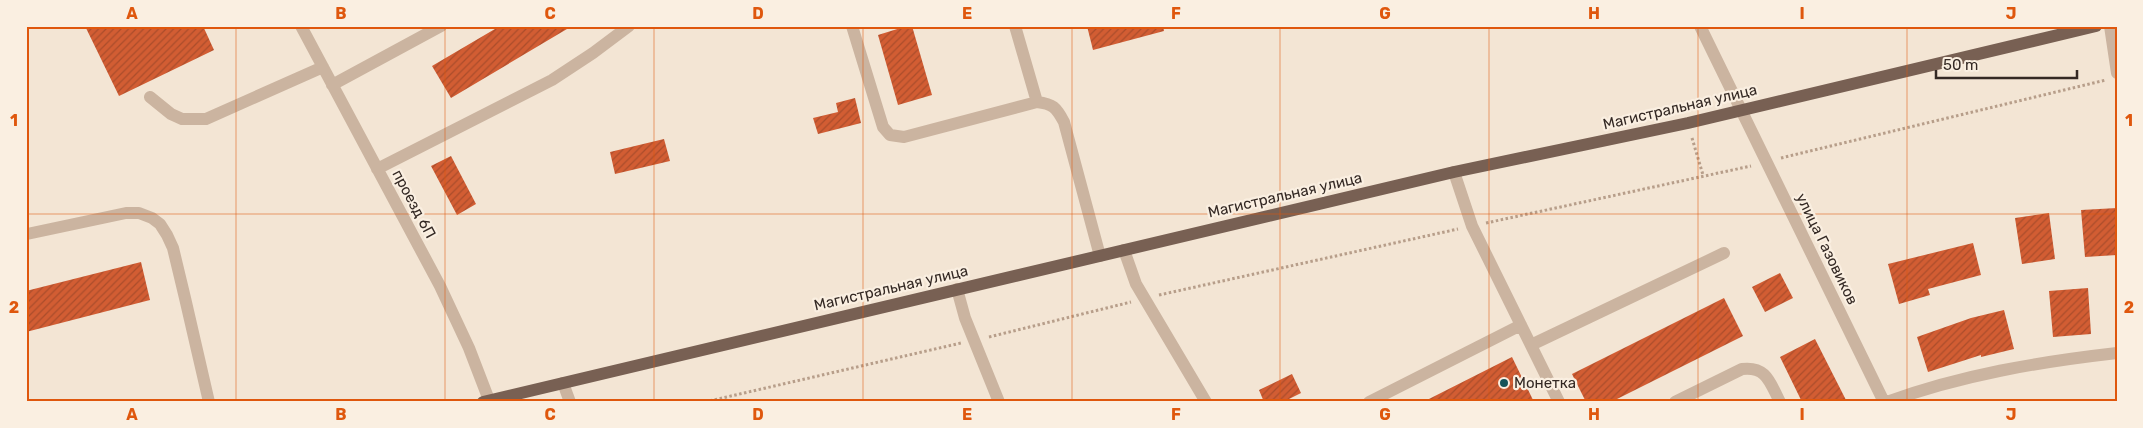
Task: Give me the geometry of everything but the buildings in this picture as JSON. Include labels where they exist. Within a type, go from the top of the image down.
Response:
[{"type":"main road","name":"Магистральная улица","points":[[486,401],[1454,172],[1741,110],[2096,26]]},
{"type":"street","name":"проезд 6П","points":[[301,26],[452,311],[486,401]]},
{"type":"street","points":[[332,85],[441,26]]},
{"type":"street","points":[[377,169],[552,80],[593,54],[629,26]]},
{"type":"street","points":[[852,26],[883,127],[890,135],[904,137],[1037,102],[1050,104],[1058,111],[1064,122],[1100,256]]},
{"type":"street","points":[[1015,26],[1037,102]]},
{"type":"street","name":"улица Газовиков","points":[[1700,26],[1885,402]]},
{"type":"street","points":[[2110,26],[2112,77]]},
{"type":"street","points":[[150,97],[171,114],[182,119],[206,119],[323,67]]},
{"type":"street","points":[[1454,172],[1472,226],[1559,402]]},
{"type":"street","points":[[28,234],[126,213],[139,213],[160,224],[173,248],[209,402]]},
{"type":"street","points":[[1124,250],[1131,273],[1201,400]]},
{"type":"street","points":[[1531,346],[1724,253]]},
{"type":"street","points":[[957,289],[974,340],[999,402]]},
{"type":"street","points":[[1368,402],[1521,325]]},
{"type":"street","points":[[1885,402],[1926,388],[2023,365],[2117,354]]},
{"type":"street","points":[[1675,402],[1742,369],[1752,368],[1767,377],[1780,402]]},
{"type":"street","points":[[563,383],[570,402]]},
{"type":"path","points":[[706,402],[974,340],[1144,298],[1766,161],[2112,77]]},
{"type":"place","name":"Монетка","points":[[1504,383]]}]
